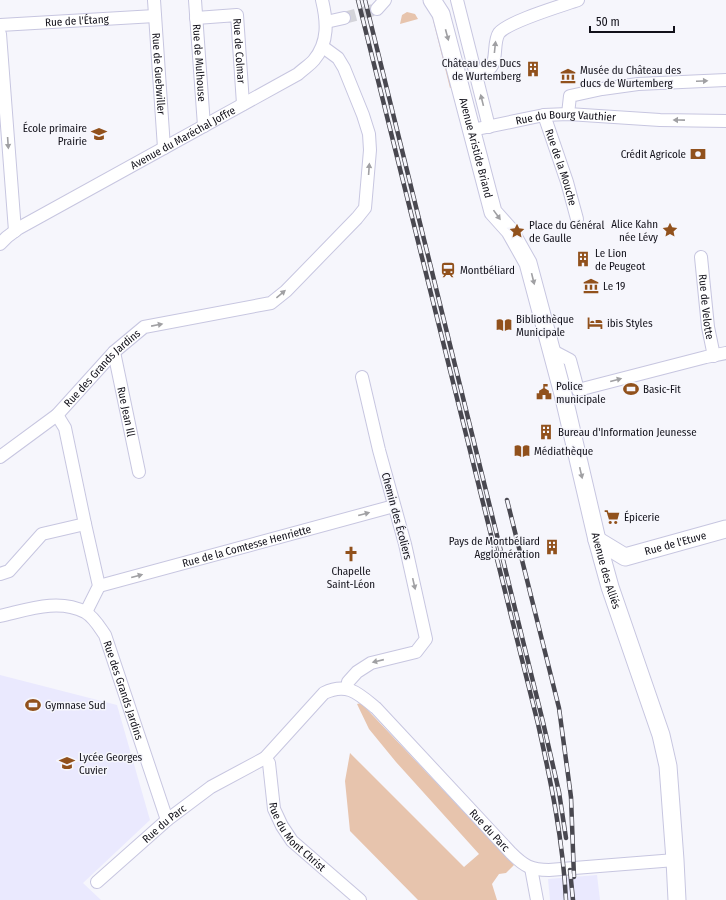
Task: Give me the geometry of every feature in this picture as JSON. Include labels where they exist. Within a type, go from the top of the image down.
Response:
[{"type":"main road","name":"Avenue Aristide Briand","points":[[432,0],[441,14],[493,212],[510,231],[517,244]]},
{"type":"main road","name":"Avenue des Alliés","points":[[517,244],[528,263],[610,587],[661,735],[668,766],[676,860],[677,900]]},
{"type":"main road","name":"Rue de l'Etuve","points":[[625,557],[726,529]]},
{"type":"main road","points":[[597,540],[625,557],[610,587]]},
{"type":"street","name":"Rue de Guebwiller","points":[[154,0],[164,148]]},
{"type":"street","name":"Rue de Mulhouse","points":[[195,0],[204,126]]},
{"type":"street","name":"Avenue du Maréchal Joffre","points":[[0,244],[15,231],[298,74],[314,61],[322,47],[326,22],[322,0]]},
{"type":"street","points":[[457,0],[489,127]]},
{"type":"street","points":[[475,73],[487,70],[492,66],[494,62],[496,41],[503,28],[578,0]]},
{"type":"street","name":"Rue de Colmar","points":[[196,18],[237,15],[243,104]]},
{"type":"street","name":"Rue de l'Étang","points":[[0,26],[155,16]]},
{"type":"street","points":[[326,22],[344,18]]},
{"type":"street","points":[[0,34],[15,231]]},
{"type":"street","name":"Rue des Grands Jardins","points":[[99,586],[65,428],[57,415],[114,352],[144,327],[271,303],[286,291],[358,218],[365,208],[370,150],[367,127],[341,63],[338,58],[322,47]]},
{"type":"street","points":[[568,114],[570,96],[602,89],[638,84],[726,80]]},
{"type":"street","name":"Rue du Bourg Vauthier","points":[[472,130],[544,115],[568,114],[660,120],[726,121]]},
{"type":"street","name":"Rue de la Mouche","points":[[544,115],[567,182],[577,219]]},
{"type":"street","name":"Rue de Velotte","points":[[701,257],[708,327],[720,354]]},
{"type":"street","points":[[551,350],[570,360],[578,390],[720,354]]},
{"type":"street","name":"Rue Jean Ill","points":[[114,352],[139,472]]},
{"type":"street","name":"Chemin des Écoliers","points":[[347,688],[348,682],[357,672],[370,663],[416,652],[426,639],[405,544],[362,377]]},
{"type":"street","points":[[0,457],[57,415]]},
{"type":"street","name":"Rue de la Comtesse Henriette","points":[[99,586],[394,506]]},
{"type":"street","points":[[0,574],[9,571],[42,534],[85,524]]},
{"type":"street","points":[[0,616],[49,605],[69,607],[86,612],[99,586]]},
{"type":"street","name":"Rue des Grands Jardins","points":[[86,612],[96,622],[105,635],[167,820]]},
{"type":"street","name":"Rue du Parc","points":[[97,882],[167,820],[211,787],[265,758],[324,693],[334,688],[347,688],[360,695],[376,708],[522,864],[540,870],[550,870],[676,860]]},
{"type":"street","name":"Rue du Mont Christ","points":[[265,758],[269,763],[274,809],[282,826],[292,841],[360,900]]},
{"type":"street","points":[[531,868],[536,900]]},
{"type":"shaded area","points":[[407,12],[415,14],[418,19],[400,24],[402,15]]},
{"type":"shaded area","points":[[432,16],[453,87],[450,88]]},
{"type":"shaded area","name":"Lycée Georges Cuvier","points":[[0,675],[117,705],[150,820],[83,883],[101,900],[0,900]]},
{"type":"shaded area","points":[[361,703],[514,865],[506,873],[499,874],[492,884],[497,900],[418,900],[350,831],[345,781],[350,753],[464,867],[479,854],[396,762],[369,729],[357,704]]},
{"type":"shaded area","points":[[597,875],[600,900],[550,900],[548,879]]},
{"type":"tunnel","points":[[344,18],[377,9]]},
{"type":"railway","points":[[358,0],[538,724],[552,789],[562,855],[566,900]]},
{"type":"railway","points":[[365,0],[543,722],[559,792],[566,838]]},
{"type":"railway","points":[[507,500],[559,708],[571,797],[574,877]]},
{"type":"railway","points":[[570,870],[573,900]]},
{"type":"place","name":"Château des Ducs de Wurtemberg","points":[[533,69]]},
{"type":"place","name":"Musée du Château des ducs de Wurtemberg","points":[[568,76]]},
{"type":"place","name":"École primaire Prairie","points":[[99,134]]},
{"type":"place","name":"Crédit Agricole","points":[[698,154]]},
{"type":"place","name":"Alice Kahn née Lévy","points":[[670,230]]},
{"type":"place","name":"Place du Général de Gaulle","points":[[517,231]]},
{"type":"place","name":"Le Lion de Peugeot","points":[[583,259]]},
{"type":"place","name":"Montbéliard","points":[[448,270]]},
{"type":"place","name":"Le 19","points":[[591,286]]},
{"type":"place","name":"ibis Styles","points":[[595,323]]},
{"type":"place","name":"Bibliothèque Municipale","points":[[504,325]]},
{"type":"place","name":"Basic-Fit","points":[[631,389]]},
{"type":"place","name":"Police municipale","points":[[544,392]]},
{"type":"place","name":"Bureau d'Information Jeunesse","points":[[546,432]]},
{"type":"place","name":"Médiathèque","points":[[522,451]]},
{"type":"place","name":"Épicerie","points":[[612,517]]},
{"type":"place","name":"Pays de Montbéliard Agglomération","points":[[552,547]]},
{"type":"place","name":"Chapelle Saint-Léon","points":[[351,554]]},
{"type":"place","name":"Gymnase Sud","points":[[33,705]]},
{"type":"place","name":"Lycée Georges Cuvier","points":[[67,763]]}]
